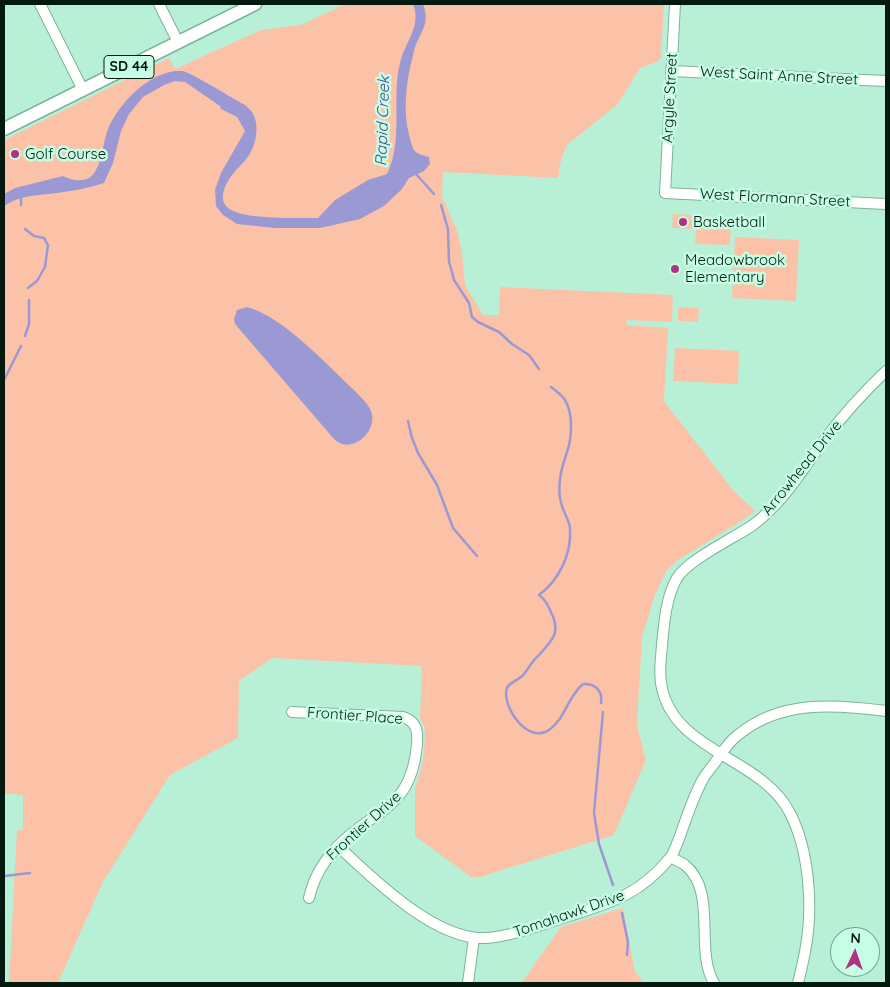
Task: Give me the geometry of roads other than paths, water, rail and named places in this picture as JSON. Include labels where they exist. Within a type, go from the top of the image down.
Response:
[{"type":"main road","name":"SD 44","points":[[4,130],[254,4]]},
{"type":"street","points":[[40,4],[83,90]]},
{"type":"street","points":[[159,4],[178,42]]},
{"type":"street","name":"Argyle Street","points":[[664,193],[675,4]]},
{"type":"street","name":"West Saint Anne Street","points":[[671,71],[886,81]]},
{"type":"street","name":"West Flormann Street","points":[[664,193],[886,204]]},
{"type":"street","name":"Arrowhead Drive","points":[[798,983],[806,944],[808,909],[805,855],[790,813],[780,798],[762,781],[686,731],[671,712],[663,693],[660,674],[663,640],[670,598],[679,575],[691,564],[748,528],[770,510],[856,401],[886,370]]},
{"type":"street","name":"Tomahawk Drive","points":[[338,846],[373,879],[420,915],[454,934],[474,938],[508,935],[618,900],[638,890],[671,857],[703,779],[721,753],[737,735],[758,721],[796,708],[824,706],[858,707],[886,711]]},
{"type":"street","name":"Frontier Place","points":[[292,712],[401,717],[411,720],[415,724]]},
{"type":"street","name":"Frontier Drive","points":[[309,898],[316,874],[338,846],[391,805],[404,790],[415,766],[418,734],[415,724]]},
{"type":"street","points":[[671,857],[685,866],[701,890],[705,955],[710,977],[714,983]]},
{"type":"street","points":[[468,983],[474,938]]},
{"type":"water","points":[[413,4],[423,4],[426,18],[416,44],[409,72],[406,93],[407,124],[414,150],[419,154],[429,157],[430,164],[424,171],[409,178],[402,189],[384,206],[360,219],[320,228],[275,228],[237,224],[223,215],[216,206],[215,190],[221,173],[245,131],[237,117],[221,109],[220,106],[185,82],[175,81],[143,97],[129,114],[121,131],[113,163],[104,183],[75,190],[24,197],[4,206],[4,194],[15,188],[63,176],[77,180],[90,177],[102,155],[108,129],[128,99],[148,82],[159,76],[170,72],[182,71],[202,80],[245,105],[252,112],[255,119],[257,130],[253,148],[225,186],[223,199],[227,207],[234,211],[256,216],[318,218],[335,200],[368,180],[387,174],[395,147],[400,63],[414,27],[415,12]]},
{"type":"water","points":[[247,307],[261,312],[290,331],[319,356],[364,401],[370,408],[372,419],[371,426],[362,439],[348,445],[334,439],[235,324],[234,319],[237,310]]},
{"type":"waterway","points":[[415,173],[434,194]]},
{"type":"waterway","points":[[21,197],[21,205]]},
{"type":"waterway","points":[[441,205],[448,229],[449,262],[454,280],[469,303],[472,317],[499,332],[512,344],[529,355],[539,369]]},
{"type":"waterway","points":[[25,229],[34,236],[44,238],[48,245],[45,267],[37,281],[28,288]]},
{"type":"waterway","points":[[25,336],[29,324],[29,300]]},
{"type":"waterway","points":[[4,380],[21,346]]},
{"type":"waterway","points":[[551,387],[565,400],[571,418],[568,449],[561,471],[559,489],[561,503],[569,522],[569,547],[563,566],[553,582],[539,595],[546,602],[554,618],[555,630],[552,640],[522,676],[508,686],[506,695],[512,713],[524,728],[532,732],[541,733],[549,730],[559,720],[583,684],[594,686],[599,691],[601,703]]},
{"type":"waterway","points":[[408,421],[418,453],[437,485],[453,528],[477,556]]},
{"type":"waterway","points":[[603,712],[594,813],[599,844],[613,885]]},
{"type":"waterway","points":[[4,876],[30,873]]},
{"type":"waterway","points":[[622,913],[628,942],[627,955]]},
{"type":"place","name":"Golf Course","points":[[15,154]]},
{"type":"place","name":"Basketball","points":[[683,222]]},
{"type":"place","name":"Meadowbrook Elementary","points":[[675,269]]},
{"type":"water label","name":"Rapid Creek","points":[[383,121]]}]
